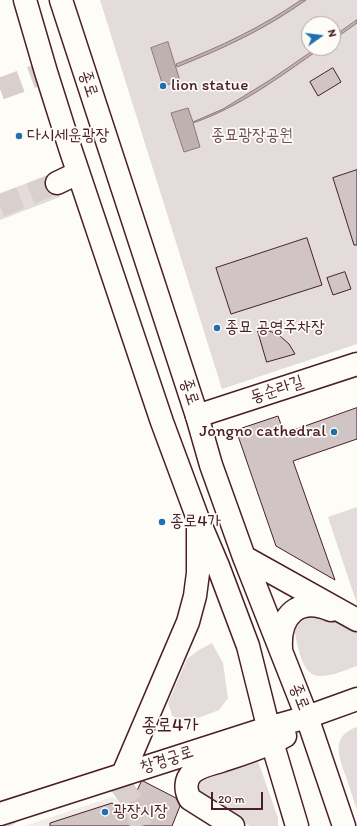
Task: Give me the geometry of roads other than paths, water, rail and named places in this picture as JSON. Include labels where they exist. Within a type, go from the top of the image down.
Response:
[{"type":"main road","name":"종로","points":[[25,0],[78,173],[162,422],[248,646],[283,784],[297,826]]},
{"type":"main road","name":"종로","points":[[61,0],[197,416],[211,465],[244,557],[307,717],[344,826]]},
{"type":"main road","points":[[57,184],[78,173]]},
{"type":"main road","name":"동순라길","points":[[197,416],[357,364]]},
{"type":"main road","points":[[122,774],[188,622],[195,596],[198,573],[198,519]]},
{"type":"main road","points":[[244,557],[357,620]]},
{"type":"main road","points":[[281,649],[282,629],[285,621],[292,613],[301,608],[311,605],[321,606],[357,624]]},
{"type":"main road","name":"창경궁로","points":[[0,814],[122,774],[270,735],[307,717],[353,698]]},
{"type":"main road","points":[[233,826],[190,799],[186,787],[189,777],[196,770],[251,751],[270,735]]},
{"type":"main road","points":[[283,784],[290,826]]},
{"type":"tunnel","points":[[0,89],[46,72]]},
{"type":"tunnel","points":[[0,206],[57,183]]},
{"type":"tunnel","points":[[120,784],[135,805],[141,826]]},
{"type":"tunnel","points":[[3,813],[10,826]]},
{"type":"place","name":"lion statue","points":[[163,86]]},
{"type":"place","name":"다시세운광장","points":[[19,136]]},
{"type":"place","name":"종묘 공영주차장","points":[[217,328]]},
{"type":"place","name":"Jongno cathedral","points":[[334,432]]},
{"type":"place","name":"종로4가","points":[[162,522]]},
{"type":"place","name":"광장시장","points":[[105,812]]},
{"type":"district","name":"종로4가","points":[[170,726]]},
{"type":"park label","name":"종묘광장공원","points":[[252,136]]}]
